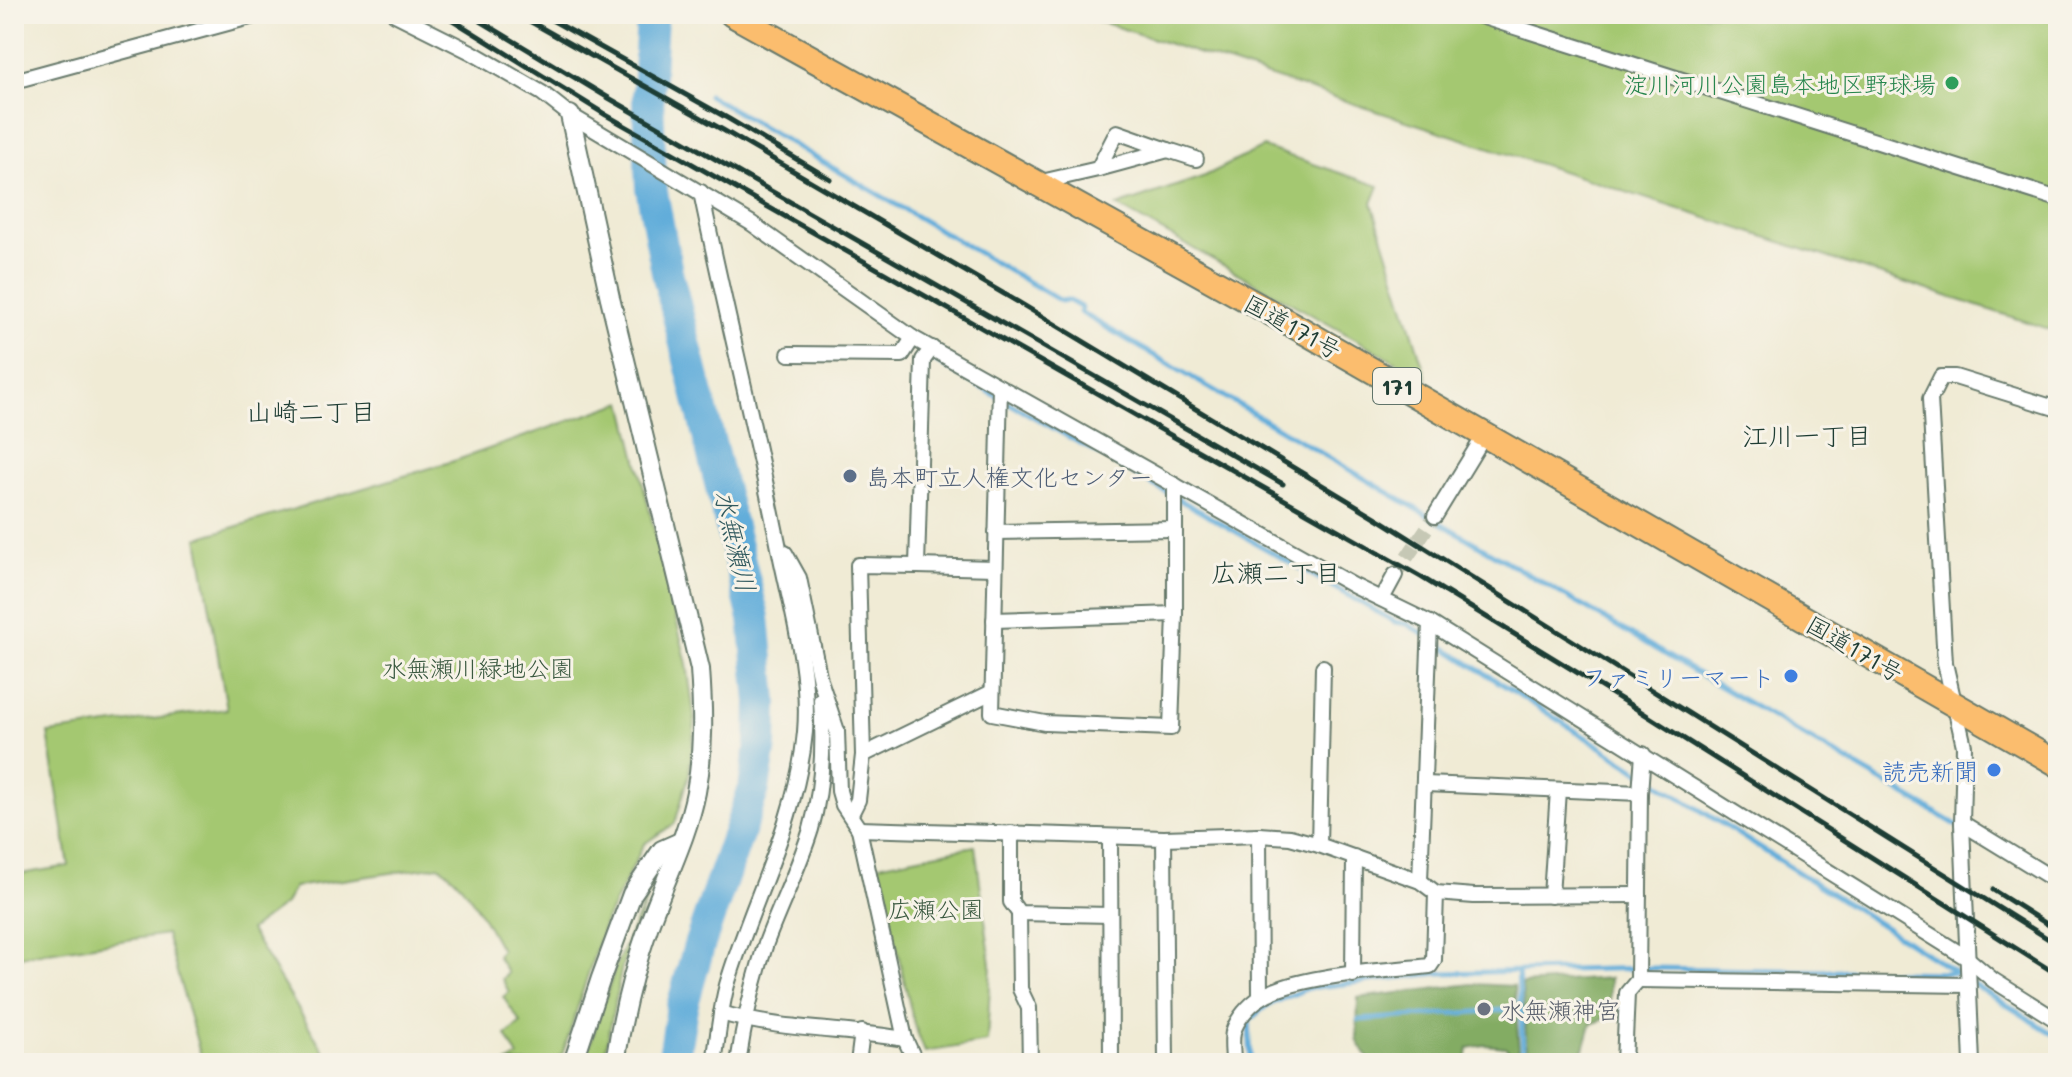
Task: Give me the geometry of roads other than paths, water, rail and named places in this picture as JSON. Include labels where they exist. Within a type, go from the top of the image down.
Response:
[{"type":"highway","name":"国道171号","points":[[732,14],[1300,329],[2058,764]]},
{"type":"street","points":[[14,81],[261,14]]},
{"type":"street","points":[[395,14],[542,93],[570,115],[751,223],[913,338],[1175,487],[1431,627],[1641,773],[1967,958],[1993,980],[2058,1021]]},
{"type":"street","points":[[1474,14],[2058,199]]},
{"type":"street","points":[[570,115],[610,298],[700,669],[704,712],[703,748],[696,795],[649,925],[624,1006],[615,1063]]},
{"type":"street","points":[[1098,169],[1117,132],[1196,159]]},
{"type":"street","points":[[1037,183],[1168,150]]},
{"type":"street","points":[[701,192],[800,649],[806,729],[792,808],[737,958],[721,1013],[714,1063]]},
{"type":"street","points":[[789,354],[902,355],[913,338]]},
{"type":"street","points":[[917,566],[923,360],[932,348]]},
{"type":"street","points":[[1972,1063],[1962,828],[1964,746],[1945,663],[1930,399],[1941,377],[1955,377],[2058,409]]},
{"type":"street","points":[[1000,389],[992,713],[1045,723],[1171,728],[1175,487]]},
{"type":"street","points":[[1435,516],[1484,436]]},
{"type":"street","points":[[996,532],[1175,529]]},
{"type":"street","points":[[777,539],[799,578],[820,680],[837,731],[839,791],[843,805],[859,829],[905,1039],[916,1063]]},
{"type":"street","points":[[851,814],[858,800],[863,755],[858,565],[995,568]]},
{"type":"street","points":[[1382,599],[1395,575]]},
{"type":"street","points":[[994,620],[1175,614]]},
{"type":"street","points":[[1420,881],[1431,627]]},
{"type":"street","points":[[1319,845],[1323,667]]},
{"type":"street","points":[[738,1063],[744,1020],[767,942],[811,827],[819,791],[824,737],[820,680]]},
{"type":"street","points":[[863,755],[992,692]]},
{"type":"street","points":[[1425,784],[1558,790],[1641,773]]},
{"type":"street","points":[[1624,1063],[1627,993],[1638,980],[1641,773]]},
{"type":"street","points":[[1551,896],[1558,790]]},
{"type":"street","points":[[1962,828],[2058,882]]},
{"type":"street","points":[[859,829],[1110,837],[1290,837],[1420,881],[1436,893],[1474,896],[1639,895]]},
{"type":"street","points":[[1011,833],[1011,902],[1019,913],[1020,989],[1029,1008],[1030,1063]]},
{"type":"street","points":[[1259,835],[1260,998]]},
{"type":"street","points":[[1110,837],[1111,1063]]},
{"type":"street","points":[[1164,838],[1166,1063]]},
{"type":"street","points":[[573,1063],[632,894],[662,850],[680,842]]},
{"type":"street","points":[[1353,975],[1354,857]]},
{"type":"street","points":[[1233,1063],[1232,1034],[1241,1016],[1260,998],[1288,986],[1430,966],[1434,960],[1436,893]]},
{"type":"street","points":[[1019,913],[1110,915]]},
{"type":"street","points":[[1638,980],[1968,985]]},
{"type":"street","points":[[721,1013],[744,1020],[905,1039]]},
{"type":"street","points":[[858,1063],[862,1032]]},
{"type":"street","points":[[2038,1063],[2058,1063]]},
{"type":"waterway","name":"水無瀬川","points":[[652,14],[648,97],[651,187],[667,272],[754,618],[762,701],[761,745],[754,788],[699,946],[682,1007],[673,1063]]},
{"type":"waterway","points":[[708,95],[1061,301],[1068,300],[1082,308],[1080,312],[1960,827]]},
{"type":"waterway","points":[[935,361],[1395,622],[1407,624],[1425,635]]},
{"type":"waterway","points":[[1434,641],[1963,977]]},
{"type":"waterway","points":[[1251,1063],[1249,1020],[1266,1006],[1308,988],[1440,973],[1652,968],[1955,973]]},
{"type":"waterway","points":[[1518,971],[1524,1063]]},
{"type":"waterway","points":[[1973,984],[2058,1037]]},
{"type":"waterway","points":[[1359,1020],[1520,1009]]},
{"type":"tunnel","points":[[1395,575],[1435,516]]},
{"type":"railway","points":[[443,14],[606,115],[1421,577],[1632,706],[2058,975]]},
{"type":"railway","points":[[469,14],[607,97],[1283,484]]},
{"type":"railway","points":[[517,14],[1018,302],[1382,521],[2058,945]]},
{"type":"railway","points":[[541,14],[830,179]]},
{"type":"railway","points":[[1993,890],[2058,931]]},
{"type":"place","name":"淀川河川公園島本地区野球場","points":[[1952,83]]},
{"type":"place","name":"島本町立人権文化センター","points":[[850,476]]},
{"type":"place","name":"ファミリーマート","points":[[1791,676]]},
{"type":"place","name":"読売新聞","points":[[1994,770]]},
{"type":"place","name":"水無瀬神宮","points":[[1484,1009]]},
{"type":"district","name":"山崎二丁目","points":[[311,411]]},
{"type":"district","name":"江川一丁目","points":[[1807,435]]},
{"type":"district","name":"広瀬二丁目","points":[[1276,572]]},
{"type":"park label","name":"水無瀬川緑地公園","points":[[478,667]]},
{"type":"park label","name":"広瀬公園","points":[[936,908]]}]
